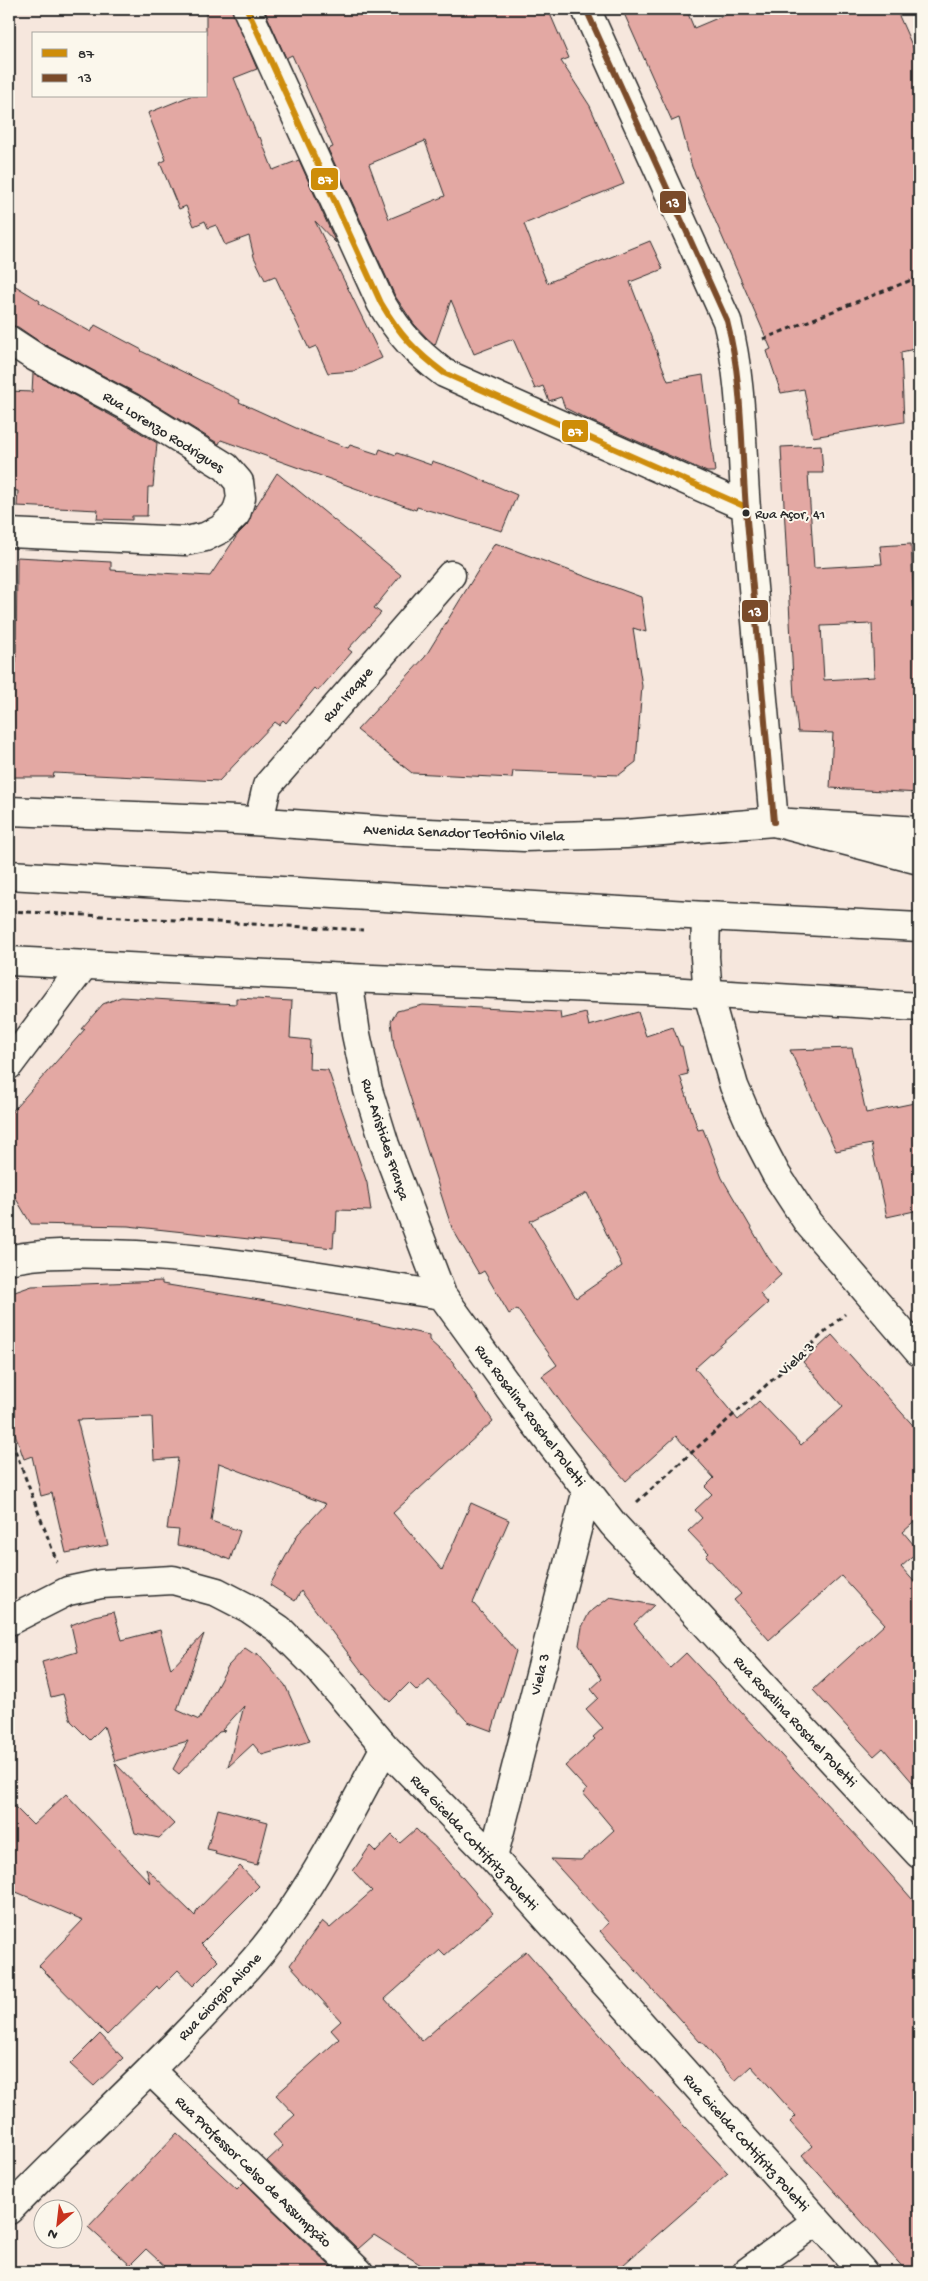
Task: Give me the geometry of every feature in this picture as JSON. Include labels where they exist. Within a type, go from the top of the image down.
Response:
[{"type":"street","points":[[247,9],[381,303],[397,330],[418,353],[444,373],[746,506]]},
{"type":"street","points":[[586,9],[727,321],[735,350],[742,420],[746,506],[774,822],[919,860]]},
{"type":"street","name":"Rua Lorenzo Rodrigues","points":[[9,340],[35,357],[131,408],[226,467],[239,482],[241,498],[236,514],[221,529],[204,537],[186,541],[9,533]]},
{"type":"street","name":"Rua Iraque","points":[[259,822],[267,786],[451,575]]},
{"type":"street","name":"Avenida Senador Teotônio Vilela","points":[[9,811],[259,822],[405,832],[524,837],[626,834],[774,822],[919,831]]},
{"type":"street","points":[[9,875],[919,927]]},
{"type":"street","points":[[706,916],[705,957],[708,994],[734,1086],[752,1128],[776,1174],[808,1223],[919,1352]]},
{"type":"street","points":[[9,961],[708,994],[919,1007]]},
{"type":"street","points":[[9,1065],[84,965]]},
{"type":"street","name":"Rua Aristides França","points":[[348,978],[356,1034],[368,1090],[403,1195],[442,1294]]},
{"type":"street","points":[[11,1254],[149,1255],[215,1262],[442,1294]]},
{"type":"street","name":"Rua Rosalina Roschel Poletti","points":[[442,1294],[534,1422],[613,1524],[919,1854]]},
{"type":"street","name":"Viela 3","points":[[493,1858],[587,1490]]},
{"type":"street","name":"Rua Gicelda Cottifritz Poletti","points":[[9,1622],[68,1591],[101,1584],[173,1580],[217,1592],[248,1608],[279,1629],[317,1667],[384,1747],[493,1858],[863,2272]]},
{"type":"street","name":"Rua Giorgio Alione","points":[[9,2210],[150,2070],[255,1959],[284,1921],[355,1802],[384,1747]]},
{"type":"street","name":"Rua Professor Celso de Assumpção","points":[[150,2070],[359,2272]]},
{"type":"street","points":[[747,2272],[817,2221]]},
{"type":"path","points":[[735,350],[919,277]]},
{"type":"path","name":"Viela 3","points":[[613,1524],[868,1293]]},
{"type":"path","points":[[9,1434],[68,1591]]},
{"type":"building","points":[[206,9],[232,9],[257,69],[234,78],[258,138],[260,137],[273,170],[299,160],[336,243],[315,221],[382,358],[354,371],[328,373],[316,346],[309,349],[275,276],[265,280],[254,257],[249,236],[225,245],[216,225],[208,228],[205,221],[194,226],[186,206],[179,209],[160,163],[166,160],[148,113],[185,98],[208,98],[208,32],[206,32]]},
{"type":"building","points":[[264,9],[548,9],[569,58],[561,61],[590,106],[624,184],[524,224],[547,283],[650,241],[663,269],[630,282],[668,381],[703,375],[715,472],[707,472],[587,419],[565,408],[561,397],[549,401],[543,386],[535,389],[513,339],[474,354],[451,300],[435,345],[427,338],[414,324],[395,296],[328,149],[333,147],[292,55],[286,58]],"holes":[[[425,141],[445,196],[389,219],[369,164]]]},
{"type":"building","points":[[622,9],[686,9],[694,28],[739,9],[896,9],[919,61],[919,348],[901,352],[904,422],[813,437],[804,389],[781,393],[767,351],[771,349],[692,167],[679,118],[672,121]]},
{"type":"building","points":[[9,282],[40,301],[39,303],[91,332],[95,325],[141,351],[240,400],[239,402],[307,433],[348,448],[350,445],[378,454],[380,449],[431,465],[432,461],[462,471],[517,495],[502,531],[417,507],[416,510],[221,440],[219,444],[138,394],[43,344],[18,327],[9,325]]},
{"type":"building","points":[[33,373],[123,422],[157,443],[153,487],[148,487],[147,516],[132,516],[132,520],[97,519],[98,510],[17,506],[18,491],[9,490],[9,391],[32,392]]},
{"type":"building","points":[[821,445],[823,473],[808,473],[814,568],[882,564],[880,546],[911,544],[919,723],[919,793],[830,788],[833,733],[798,732],[794,698],[781,447]],"holes":[[[872,624],[874,677],[824,680],[821,626]]]},
{"type":"building","points":[[277,473],[401,575],[374,608],[381,613],[348,649],[352,652],[318,691],[315,688],[286,723],[283,720],[279,725],[275,722],[219,781],[54,773],[53,777],[9,777],[9,666],[16,663],[17,557],[111,562],[111,570],[210,576],[238,534],[247,525],[253,511]]},
{"type":"building","points":[[495,543],[641,597],[646,632],[633,628],[642,686],[636,762],[619,775],[513,771],[512,778],[412,773],[357,730],[425,657]]},
{"type":"building","points":[[121,997],[236,1004],[236,998],[292,1001],[290,1038],[310,1040],[309,1069],[328,1070],[367,1183],[371,1211],[337,1210],[333,1248],[128,1226],[31,1224],[9,1187],[9,1115],[85,1029],[81,1029],[103,1004]]},
{"type":"building","points":[[423,1005],[560,1012],[561,1019],[586,1013],[589,1026],[638,1012],[646,1036],[673,1027],[680,1046],[682,1046],[688,1074],[680,1076],[698,1130],[703,1129],[722,1178],[768,1257],[781,1275],[760,1294],[768,1303],[695,1368],[738,1420],[759,1401],[801,1445],[843,1407],[803,1362],[832,1335],[919,1432],[919,1518],[903,1532],[919,1551],[901,1567],[919,1587],[919,1790],[883,1748],[874,1756],[813,1690],[885,1624],[841,1576],[769,1640],[734,1600],[741,1594],[706,1556],[709,1553],[688,1531],[702,1518],[695,1510],[712,1494],[705,1487],[714,1478],[676,1436],[626,1481],[573,1419],[542,1376],[557,1365],[517,1309],[509,1314],[484,1271],[479,1274],[452,1228],[394,1046],[391,1021],[397,1011]],"holes":[[[587,1193],[622,1266],[576,1298],[530,1221]]]},
{"type":"building","points":[[852,1048],[866,1113],[919,1102],[919,1210],[887,1217],[871,1144],[836,1151],[790,1050]]},
{"type":"building","points":[[162,1281],[162,1284],[278,1303],[429,1335],[429,1340],[452,1361],[493,1421],[393,1513],[442,1570],[471,1503],[509,1520],[473,1603],[516,1651],[492,1731],[468,1722],[429,1680],[417,1691],[409,1683],[390,1702],[363,1673],[301,1591],[295,1601],[270,1585],[298,1534],[326,1504],[219,1463],[211,1521],[240,1531],[230,1560],[206,1550],[177,1545],[179,1530],[167,1529],[178,1458],[154,1460],[152,1417],[77,1420],[108,1545],[66,1553],[52,1493],[41,1496],[32,1456],[24,1459],[9,1417],[9,1294],[32,1286]]},
{"type":"building","points":[[610,1597],[654,1605],[634,1624],[670,1668],[686,1653],[862,1842],[919,1907],[919,2272],[907,2272],[802,2155],[812,2146],[790,2122],[796,2116],[751,2066],[735,2081],[600,1931],[609,1923],[551,1859],[581,1860],[614,1830],[583,1793],[587,1790],[565,1766],[595,1739],[593,1737],[603,1728],[586,1709],[598,1698],[591,1689],[602,1679],[579,1645],[582,1627],[589,1613]]},
{"type":"building","points":[[114,1612],[122,1640],[160,1630],[171,1669],[204,1634],[177,1710],[199,1720],[228,1666],[245,1648],[257,1656],[257,1653],[285,1685],[310,1741],[262,1755],[253,1744],[228,1767],[244,1706],[222,1730],[225,1731],[219,1732],[179,1774],[173,1769],[188,1741],[115,1761],[104,1726],[90,1740],[71,1721],[63,1694],[51,1697],[42,1662],[77,1652],[71,1625],[94,1616]]},
{"type":"building","points":[[115,1763],[174,1824],[159,1838],[135,1833]]},
{"type":"building","points":[[66,1794],[150,1883],[146,1868],[195,1916],[197,1910],[240,1866],[259,1886],[201,1944],[218,1961],[193,1986],[178,1970],[159,1989],[157,1986],[107,2035],[39,1966],[83,1920],[9,1889],[9,1801],[33,1825]]},
{"type":"building","points":[[218,1809],[268,1822],[257,1865],[215,1854],[216,1851],[207,1849]]},
{"type":"building","points":[[416,1829],[445,1857],[493,1913],[445,1955],[440,1950],[385,1999],[422,2041],[526,1951],[625,2063],[728,2173],[615,2272],[432,2272],[374,2235],[358,2249],[267,2161],[283,2146],[273,2135],[295,2115],[276,2095],[339,2039],[331,2030],[341,2021],[290,1965],[322,1921],[330,1928],[372,1891],[353,1871],[370,1846],[376,1852],[392,1835],[400,1843]]},
{"type":"building","points":[[100,2034],[123,2058],[94,2086],[70,2064]]},
{"type":"building","points":[[177,2133],[237,2189],[244,2182],[334,2270],[331,2272],[171,2272],[146,2249],[130,2265],[88,2227]]},
{"type":"transit line","name":"87","points":[[247,9],[381,303],[416,350],[444,373],[746,507]]},
{"type":"transit line","name":"13","points":[[586,9],[727,321],[739,391],[746,509],[774,822]]},
{"type":"place","name":"Rua Açor, 41","points":[[746,513]]}]
